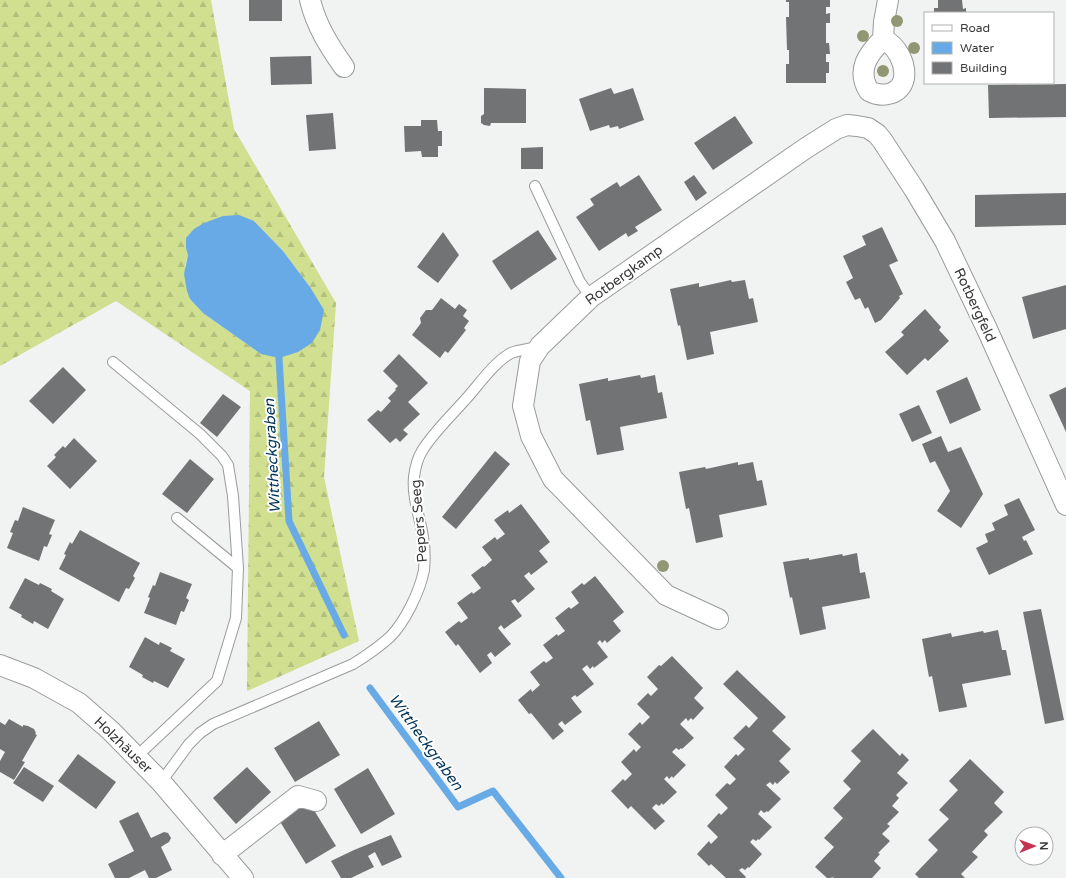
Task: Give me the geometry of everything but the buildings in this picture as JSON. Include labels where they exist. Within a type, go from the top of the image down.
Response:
[{"type":"street","points":[[310,0],[316,19],[326,40],[333,53],[344,67]]},
{"type":"street","points":[[883,39],[888,0]]},
{"type":"street","name":"Rotbergkamp","points":[[718,619],[666,595],[553,479],[531,436],[523,406],[530,361],[540,346],[591,297],[806,148],[836,129],[847,125],[857,126]]},
{"type":"street","name":"Rotbergfeld","points":[[857,126],[868,128],[878,134],[914,189],[945,241],[1065,501]]},
{"type":"street","name":"Holzhäuser","points":[[0,665],[34,678],[78,702],[111,731],[161,782],[243,878]]},
{"type":"street","points":[[222,855],[298,796],[316,801]]},
{"type":"lane","points":[[535,186],[580,282],[591,297]]},
{"type":"lane","name":"Pepers Seeg","points":[[161,782],[189,744],[200,733],[213,724],[353,664],[390,637],[402,622],[412,604],[424,570],[424,541],[414,495],[414,478],[421,452],[432,437],[495,364],[511,353],[540,346]]},
{"type":"lane","points":[[113,362],[200,434],[222,456],[228,465],[233,496],[238,568],[236,618],[217,681],[136,757]]},
{"type":"lane","points":[[176,518],[238,568]]},
{"type":"green space","points":[[0,0],[211,0],[234,129],[336,303],[324,477],[359,641],[247,691],[250,391],[116,301],[0,366]],"holes":[[[254,221],[283,251],[310,287],[261,354],[203,313],[190,299],[185,266],[188,255]]]},
{"type":"water","points":[[239,215],[254,221],[283,251],[310,287],[324,310],[320,330],[312,343],[298,352],[279,358],[261,354],[203,313],[190,299],[184,274],[188,255],[186,238],[194,229],[204,223],[223,216]]},
{"type":"waterway","name":"Wittheckgraben","points":[[279,358],[289,521],[344,635]]},
{"type":"waterway","name":"Wittheckgraben","points":[[370,688],[458,807],[493,791],[561,878]]}]
